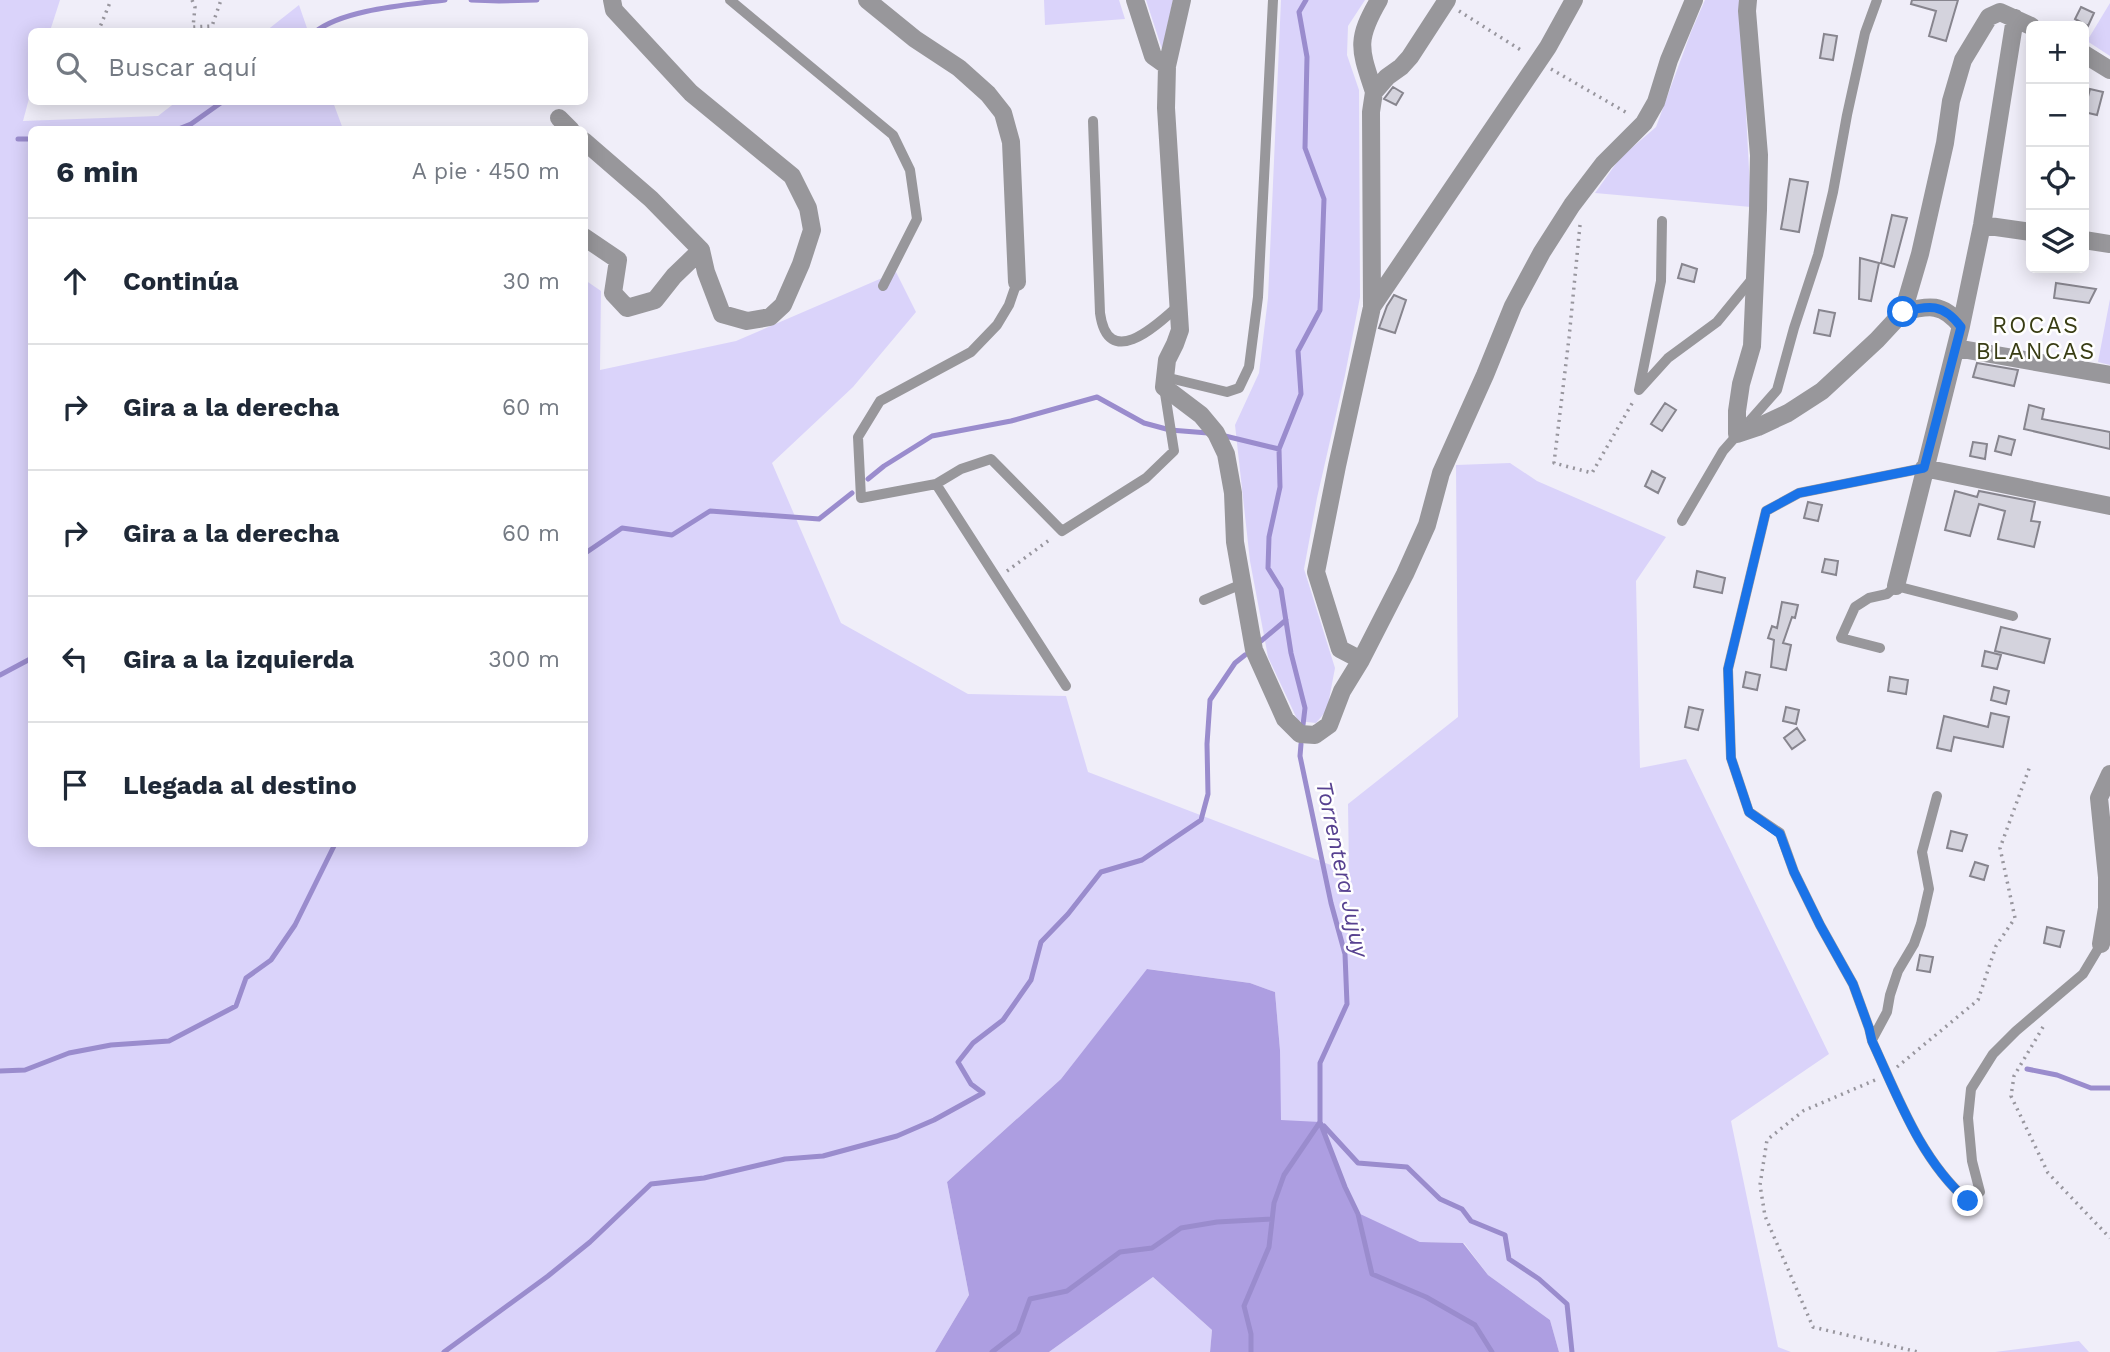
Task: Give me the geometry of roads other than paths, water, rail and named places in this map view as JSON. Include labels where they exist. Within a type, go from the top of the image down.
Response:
[{"type":"street","points":[[588,144],[651,199],[701,250],[705,272],[722,314],[747,321],[770,317],[783,305],[812,230],[808,208],[792,176],[691,93],[614,10],[612,0]]},
{"type":"street","points":[[867,0],[915,39],[960,68],[988,94],[1003,113],[1011,142],[1017,282]]},
{"type":"street","points":[[1135,0],[1153,56],[1167,66]]},
{"type":"street","points":[[1182,0],[1167,66],[1166,108],[1180,330],[1167,360],[1165,382],[1201,415],[1216,433],[1226,454],[1233,493],[1235,542],[1254,650],[1285,719],[1300,734],[1315,735],[1329,725],[1342,691],[1405,574],[1427,525],[1441,473],[1513,306],[1542,252],[1583,191],[1604,163],[1644,123],[1656,102],[1669,60],[1694,0]]},
{"type":"street","points":[[1361,660],[1340,649],[1316,572],[1372,307],[1371,112],[1374,92],[1360,45],[1365,23],[1379,0]]},
{"type":"street","points":[[1374,92],[1410,57],[1447,0]]},
{"type":"street","points":[[1372,307],[1548,47],[1574,0]]},
{"type":"street","points":[[1748,0],[1759,155],[1756,275],[1752,346],[1741,384],[1737,434],[1787,413],[1822,391],[1903,312],[1920,254],[1945,143],[1951,101],[1963,60],[1989,17],[2000,12],[2023,22],[1961,327],[1896,586]]},
{"type":"street","points":[[2089,57],[2110,70]]},
{"type":"street","points":[[1982,225],[2026,231]]},
{"type":"street","points":[[588,240],[618,260],[613,293],[627,308],[655,300],[674,276],[701,250]]},
{"type":"street","points":[[2089,241],[2110,244]]},
{"type":"street","points":[[1903,312],[1922,307],[1939,308],[1951,314],[1961,327]]},
{"type":"street","points":[[1956,348],[2110,375]]},
{"type":"street","points":[[1924,468],[2110,506]]},
{"type":"street","points":[[2102,944],[2107,908],[2107,877],[2099,798],[2110,774]]},
{"type":"lane","points":[[730,0],[893,135],[910,170],[917,219],[883,286]]},
{"type":"lane","points":[[1017,282],[1009,305],[997,326],[971,352],[880,401],[858,437],[861,498],[936,484],[961,469],[991,459],[1062,531],[1146,478],[1174,451],[1165,382],[1227,392],[1239,388],[1249,367],[1258,297],[1273,0]]},
{"type":"lane","points":[[1682,520],[1723,451],[1777,390],[1818,255],[1862,47],[1877,0]]},
{"type":"lane","points":[[1093,121],[1102,328],[1108,336],[1130,341],[1147,334],[1178,306]]},
{"type":"lane","points":[[1662,221],[1661,281],[1639,390],[1668,358],[1717,322],[1756,275]]},
{"type":"lane","points":[[1924,468],[1799,493],[1766,511],[1728,669],[1731,758],[1749,812],[1780,834],[1794,872],[1853,984],[1872,1041],[1923,1148],[1949,1185],[1968,1201],[1980,1192],[1972,1161],[1968,1118],[1971,1089],[1993,1054],[2082,974],[2102,944]]},
{"type":"lane","points":[[936,484],[1066,686]]},
{"type":"lane","points":[[1203,600],[1242,584]]},
{"type":"lane","points":[[1880,648],[1840,638],[1856,607],[1869,598],[1887,594],[1896,586],[2013,616]]},
{"type":"lane","points":[[1872,1041],[1887,1012],[1898,971],[1914,944],[1921,925],[1929,888],[1922,852],[1937,796]]},
{"type":"waterway","points":[[321,28],[359,13],[445,0]]},
{"type":"waterway","points":[[471,0],[537,0]]},
{"type":"waterway","name":"Torrentera Jujuy","points":[[1303,725],[1305,708],[1291,653],[1281,589],[1268,568],[1269,537],[1280,487],[1279,449],[1301,394],[1298,351],[1320,310],[1324,199],[1305,148],[1307,57],[1299,12],[1306,0]]},
{"type":"waterway","points":[[186,126],[218,105]]},
{"type":"waterway","points":[[18,139],[28,139]]},
{"type":"waterway","points":[[868,479],[932,436],[1011,421],[1097,397],[1144,423],[1170,430],[1208,433]]},
{"type":"waterway","points":[[1221,435],[1279,449]]},
{"type":"waterway","points":[[588,551],[622,528],[672,535],[710,511],[819,519],[852,493]]},
{"type":"waterway","points":[[1261,641],[1286,620]]},
{"type":"waterway","points":[[444,1352],[590,1242],[651,1184],[704,1178],[785,1159],[823,1156],[897,1136],[934,1120],[983,1093],[971,1084],[958,1062],[973,1043],[1003,1020],[1031,980],[1041,942],[1068,914],[1101,872],[1142,860],[1201,820],[1208,794],[1210,700],[1235,663],[1245,655]]},
{"type":"waterway","points":[[0,675],[28,660]]},
{"type":"waterway","name":"Torrentera Jujuy","points":[[1301,744],[1300,756],[1331,903],[1345,954],[1347,1004],[1320,1063],[1320,1122],[1358,1214],[1372,1274],[1426,1297],[1475,1325],[1492,1352]]},
{"type":"waterway","points":[[0,1071],[25,1070],[69,1053],[111,1045],[169,1041],[236,1006],[246,978],[271,960],[295,925],[334,847]]},
{"type":"waterway","points":[[2027,1069],[2057,1075],[2091,1088],[2110,1088]]},
{"type":"waterway","points":[[1251,1352],[1251,1334],[1244,1306],[1269,1247],[1274,1203],[1284,1175],[1320,1122]]},
{"type":"waterway","points":[[1324,1126],[1358,1163],[1407,1167],[1440,1199],[1462,1209],[1471,1221],[1505,1235],[1509,1259],[1539,1279],[1567,1304],[1572,1352]]},
{"type":"waterway","points":[[992,1352],[1018,1332],[1030,1299],[1067,1291],[1120,1252],[1152,1248],[1181,1228],[1217,1222],[1272,1219]]},
{"type":"district","name":"ROCAS BLANCAS","points":[[2036,338]]}]
